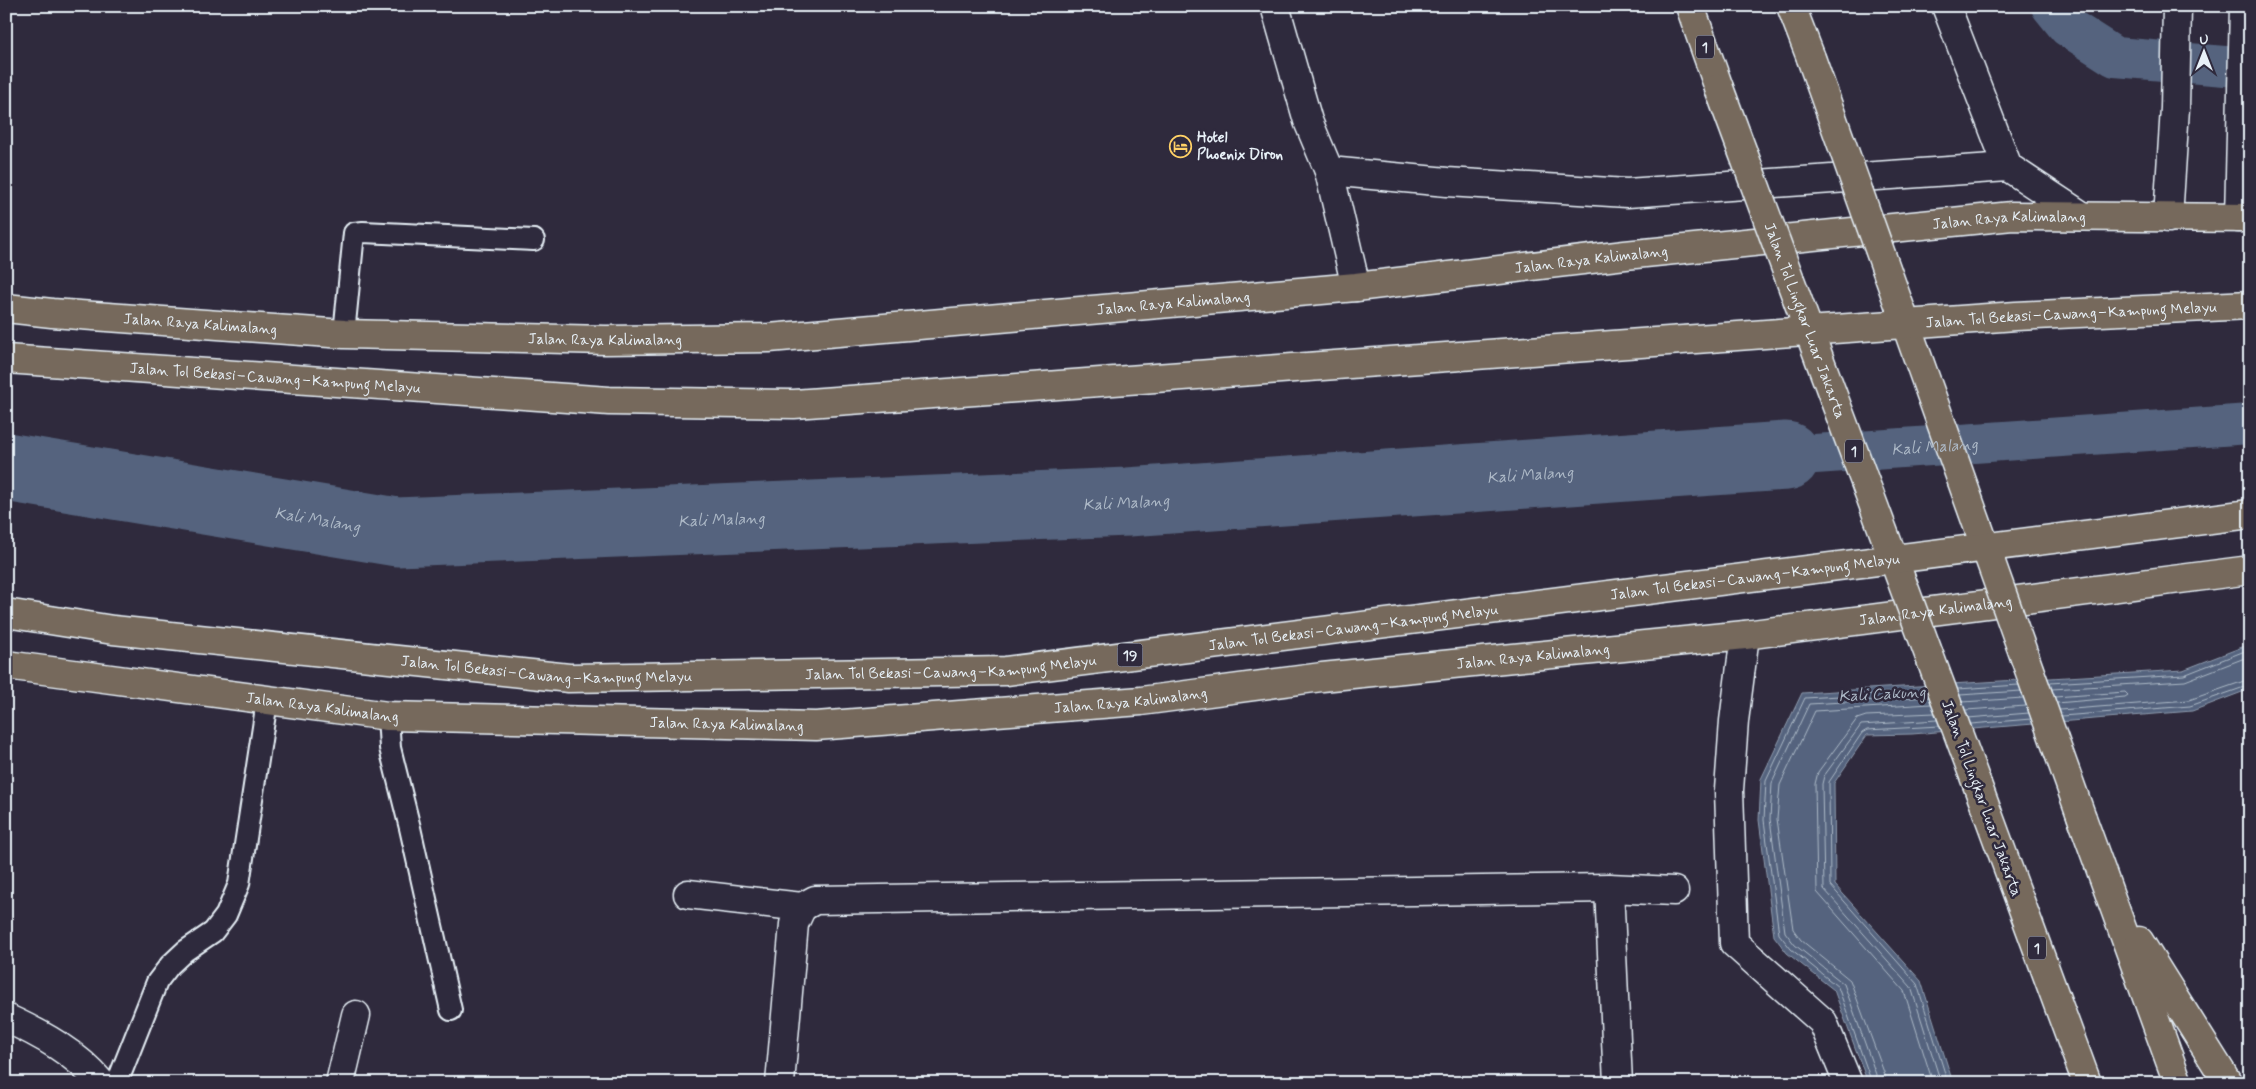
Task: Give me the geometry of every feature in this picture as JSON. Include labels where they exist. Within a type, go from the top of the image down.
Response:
[{"type":"main road","name":"Jalan Tol Lingkar Luar Jakarta","points":[[1690,6],[2086,1083]]},
{"type":"main road","points":[[1792,6],[2178,1083]]},
{"type":"main road","name":"Jalan Raya Kalimalang","points":[[6,308],[344,334],[606,340],[769,338],[1356,287],[1625,255],[2012,216],[2244,218]]},
{"type":"main road","name":"Jalan Tol Bekasi–Cawang–Kampung Melayu","points":[[6,358],[610,401],[794,404],[2007,317],[2250,305]]},
{"type":"main road","name":"Jalan Tol Bekasi–Cawang–Kampung Melayu","points":[[6,613],[113,630],[570,678],[1006,671],[2250,514]]},
{"type":"main road","name":"Jalan Raya Kalimalang","points":[[6,665],[388,716],[816,726],[1141,701],[1322,676],[1745,635],[2250,570]]},
{"type":"main road","points":[[2110,896],[2228,1083]]},
{"type":"street","points":[[1275,6],[1308,121],[1328,171],[1356,287]]},
{"type":"street","points":[[1946,6],[2008,167],[2082,216]]},
{"type":"street","points":[[2168,218],[2175,108],[2177,13]]},
{"type":"street","points":[[2244,17],[2244,218]]},
{"type":"street","points":[[1328,171],[1447,182],[1627,193],[2008,167]]},
{"type":"street","points":[[1745,635],[1734,721],[1729,790],[1734,943],[1823,1022],[1848,1083]]},
{"type":"street","points":[[688,894],[802,907],[815,900],[1609,888],[1674,891]]},
{"type":"street","points":[[1609,888],[1618,1083]]},
{"type":"street","points":[[780,1083],[794,924],[802,907]]},
{"type":"street","points":[[340,1083],[356,1015]]},
{"type":"street","points":[[6,1018],[41,1034],[88,1068],[101,1082]]},
{"type":"lane","points":[[344,334],[354,234],[363,232],[534,240]]},
{"type":"lane","points":[[116,1083],[157,982],[170,965],[185,951],[213,932],[226,915],[239,884],[267,701]]},
{"type":"lane","points":[[388,716],[390,748],[451,1010]]},
{"type":"water","name":"Kali Cakung","points":[[2250,644],[2250,689],[2192,711],[1912,734],[1867,735],[1834,783],[1835,885],[1921,981],[1953,1083],[1868,1083],[1834,990],[1787,953],[1774,936],[1759,820],[1761,779],[1802,693],[2183,670]]},
{"type":"waterway","points":[[2051,6],[2068,27],[2115,57],[2250,68]]},
{"type":"waterway","name":"Kali Malang","points":[[1786,456],[2250,424]]},
{"type":"waterway","name":"Kali Malang","points":[[6,467],[397,532],[1128,502],[1786,456]]},
{"type":"place","name":"Hotel Phoenix Diron","points":[[1181,146]]}]
